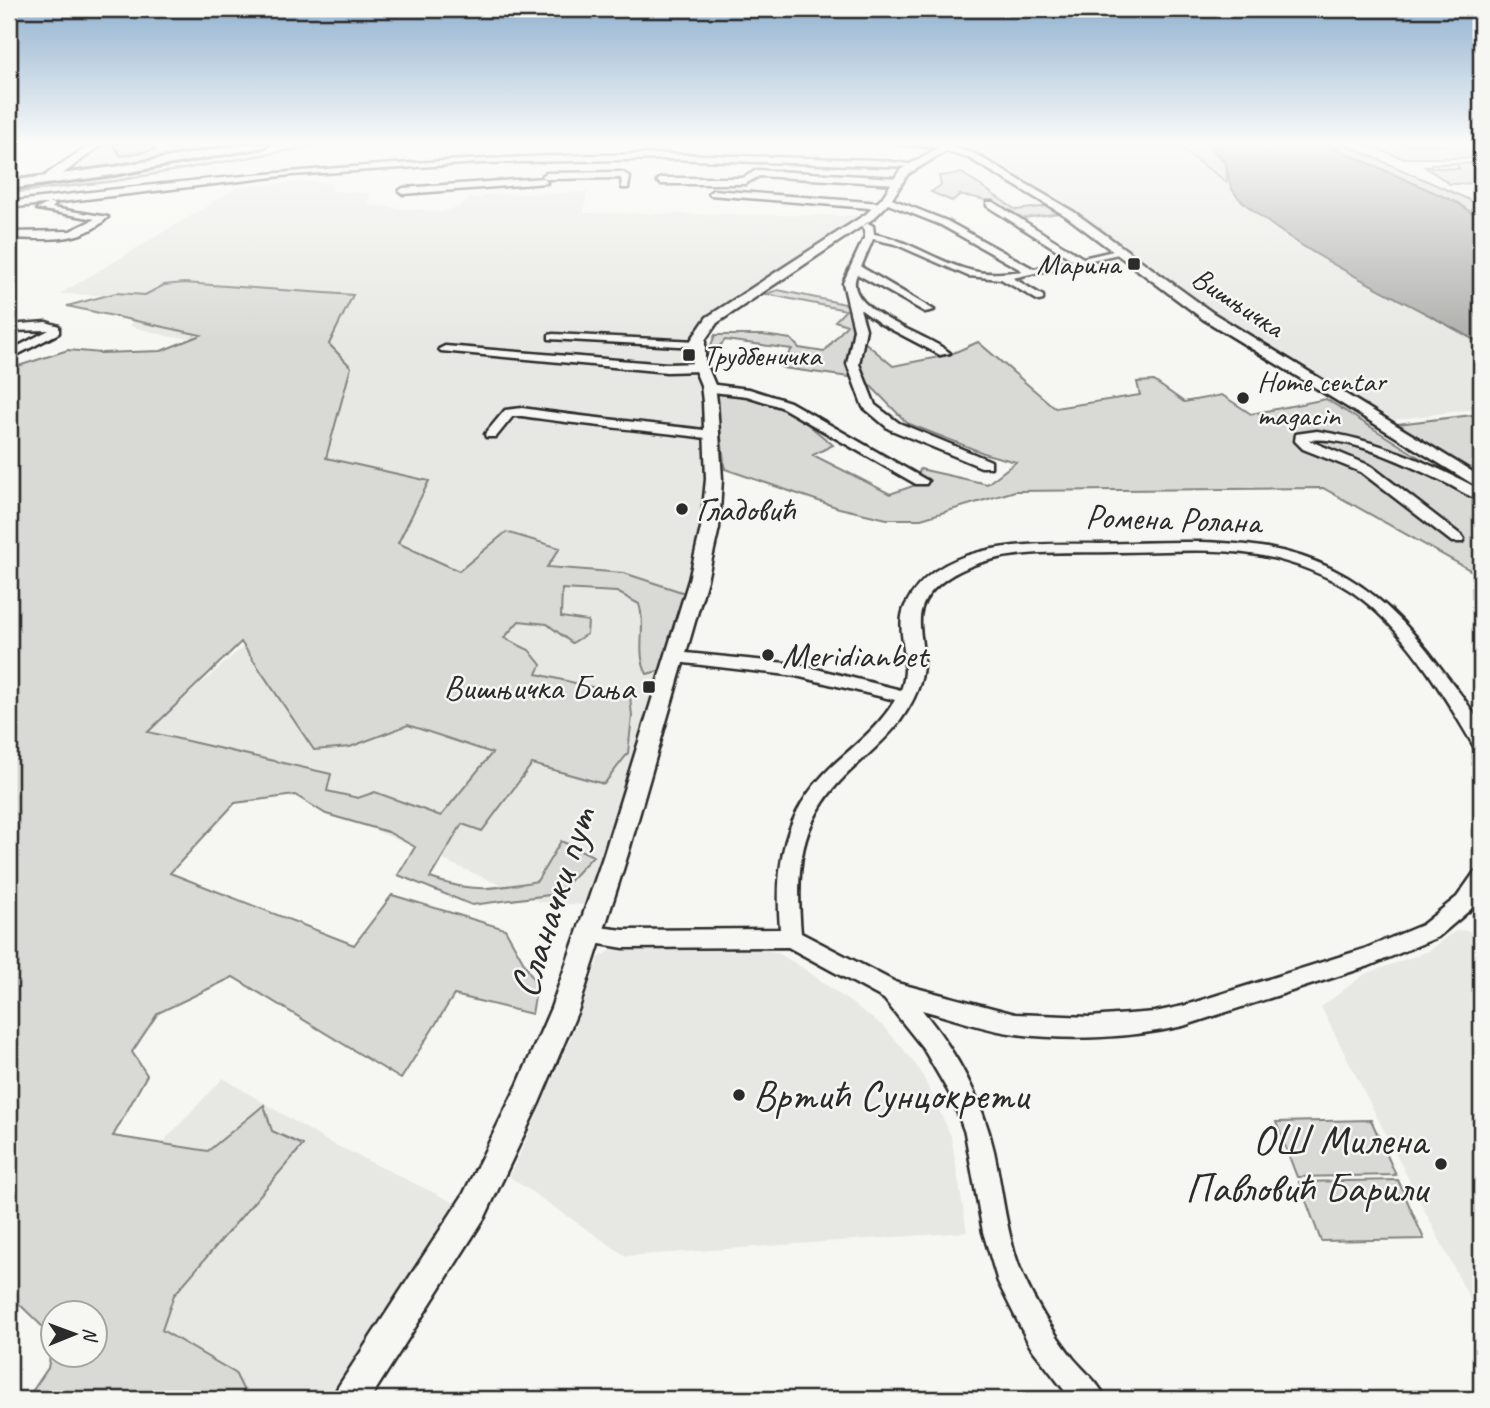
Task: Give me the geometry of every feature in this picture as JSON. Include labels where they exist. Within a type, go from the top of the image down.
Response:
[{"type":"street","points":[[9,235],[73,235],[94,225],[103,217],[47,210]]},
{"type":"street","points":[[553,337],[697,344],[701,332],[712,320],[862,222],[876,210]]},
{"type":"street","points":[[904,210],[944,223],[1031,271]]},
{"type":"street","points":[[999,210],[1079,260]]},
{"type":"street","name":"Вишњичка","points":[[1063,210],[1215,321],[1481,484]]},
{"type":"street","points":[[862,222],[870,228],[870,236],[848,283],[860,334],[853,364],[869,407],[894,426],[986,464]]},
{"type":"street","points":[[39,225],[94,225]]},
{"type":"street","points":[[870,236],[906,244],[971,274],[1003,276],[1122,252]]},
{"type":"street","points":[[855,268],[929,310]]},
{"type":"street","points":[[1003,276],[1039,298]]},
{"type":"street","points":[[851,298],[885,321],[944,353]]},
{"type":"street","points":[[9,328],[46,325],[55,327],[55,331],[9,356]]},
{"type":"street","name":"Сланачки пут","points":[[350,1399],[488,1180],[547,1053],[590,935],[676,657],[710,528],[714,495],[713,435],[708,388],[700,367],[697,344]]},
{"type":"street","points":[[445,349],[667,368],[700,367]]},
{"type":"street","points":[[708,388],[765,396],[793,406],[865,451],[921,481]]},
{"type":"street","points":[[491,434],[509,413],[522,412],[587,422],[622,423],[713,435]]},
{"type":"street","points":[[1457,539],[1366,468],[1313,449],[1299,439],[1303,435],[1316,435],[1379,450],[1447,477],[1481,496]]},
{"type":"street","name":"Ромена Ролана","points":[[906,696],[915,667],[908,630],[911,612],[930,583],[952,568],[998,553],[1031,550],[1217,547],[1258,551],[1288,558],[1348,583],[1387,612],[1446,690],[1481,743]]},
{"type":"street","points":[[676,657],[796,670],[906,696],[885,728],[832,778],[804,816],[792,843],[788,868],[791,938]]},
{"type":"street","points":[[590,935],[624,939],[791,938],[892,992],[996,1021],[1090,1027],[1155,1022],[1369,957],[1430,931],[1464,903],[1481,879]]},
{"type":"street","points":[[892,992],[936,1044],[960,1090],[977,1132],[1005,1264],[1018,1293],[1055,1357],[1091,1399]]},
{"type":"shaded area","points":[[201,210],[442,212],[449,210],[584,210],[584,213],[870,216],[703,329],[700,367],[714,494],[599,906],[540,902],[147,731],[301,596],[326,458],[351,367],[329,344],[171,337],[131,326],[133,296],[60,294]]},
{"type":"shaded area","points":[[1003,210],[1055,210],[1060,213],[1018,219]]},
{"type":"shaded area","points":[[1058,210],[1253,210],[1304,246],[1481,344],[1481,408],[1385,421],[1224,324]]},
{"type":"shaded area","points":[[1253,210],[1467,210],[1481,220],[1481,344],[1327,261]]},
{"type":"shaded area","points":[[1467,210],[1481,210],[1481,220]]},
{"type":"shaded area","points":[[184,283],[353,295],[329,344],[351,367],[326,458],[429,481],[398,543],[459,571],[506,532],[560,548],[547,567],[624,573],[694,596],[673,667],[647,674],[641,649],[642,622],[639,604],[617,592],[562,589],[561,617],[588,621],[587,634],[572,643],[547,624],[519,621],[504,638],[529,650],[541,665],[537,674],[630,696],[632,716],[628,753],[604,784],[532,764],[482,831],[462,824],[430,878],[471,888],[537,881],[561,841],[593,856],[557,894],[472,905],[398,875],[415,847],[388,832],[326,814],[295,795],[235,803],[170,873],[354,945],[392,895],[505,929],[537,986],[532,1014],[454,995],[401,1079],[233,977],[158,1013],[132,1052],[147,1075],[113,1136],[208,1151],[264,1105],[272,1131],[303,1145],[174,1295],[162,1330],[235,1373],[248,1399],[82,1399],[74,1393],[68,1399],[27,1399],[47,1370],[108,1370],[108,1300],[38,1300],[38,1322],[9,1294],[9,369],[68,350],[101,353],[161,351],[201,335],[67,306],[116,293],[145,295],[164,285]],"holes":[[[241,642],[314,750],[350,747],[408,725],[492,753],[441,816],[375,792],[358,798],[327,791],[331,774],[148,732]]]},
{"type":"shaded area","points":[[778,290],[850,305],[856,335],[893,366],[949,355],[978,342],[1055,408],[1140,395],[1137,382],[1154,381],[1184,402],[1222,395],[1251,414],[1326,399],[1481,496],[1481,576],[1323,488],[1015,491],[921,519],[887,519],[839,508],[725,469],[715,388],[778,400],[833,445],[813,455],[890,494],[916,485],[920,469],[987,484],[1016,462],[986,454],[907,423],[864,379],[783,368],[780,366],[792,349],[725,340],[711,356],[707,356],[715,335],[763,335],[791,339],[799,348],[824,352],[847,325],[835,321],[846,310],[766,294]]},
{"type":"shaded area","points":[[1481,414],[1481,478],[1398,424]]},
{"type":"shaded area","name":"ОШ Милена Павловић Барили","points":[[1481,926],[1481,1321],[1321,1007],[1365,974],[1429,951],[1457,930],[1475,932]]},
{"type":"shaded area","name":"Вртић Сунцокрети","points":[[750,946],[776,952],[803,968],[883,1026],[921,1072],[951,1136],[967,1232],[626,1256],[510,1177],[572,1035],[599,958],[614,949]]},
{"type":"shaded area","points":[[223,1078],[325,1140],[459,1205],[329,1399],[218,1399],[147,1313],[109,1200]]},
{"type":"shaded area","points":[[1371,1120],[1396,1175],[1297,1177],[1276,1122]]},
{"type":"shaded area","points":[[1398,1180],[1424,1239],[1321,1241],[1299,1182]]},
{"type":"place","name":"Марина","points":[[1134,264]]},
{"type":"place","name":"Трудбеничка","points":[[689,355]]},
{"type":"place","name":"Home centar magacin","points":[[1243,398]]},
{"type":"place","name":"Гладовић","points":[[682,509]]},
{"type":"place","name":"Meridianbet","points":[[768,655]]},
{"type":"place","name":"Вишњичка Бања","points":[[649,687]]},
{"type":"place","name":"Вртић Сунцокрети","points":[[739,1095]]},
{"type":"place","name":"ОШ Милена Павловић Барили","points":[[1441,1164]]}]
